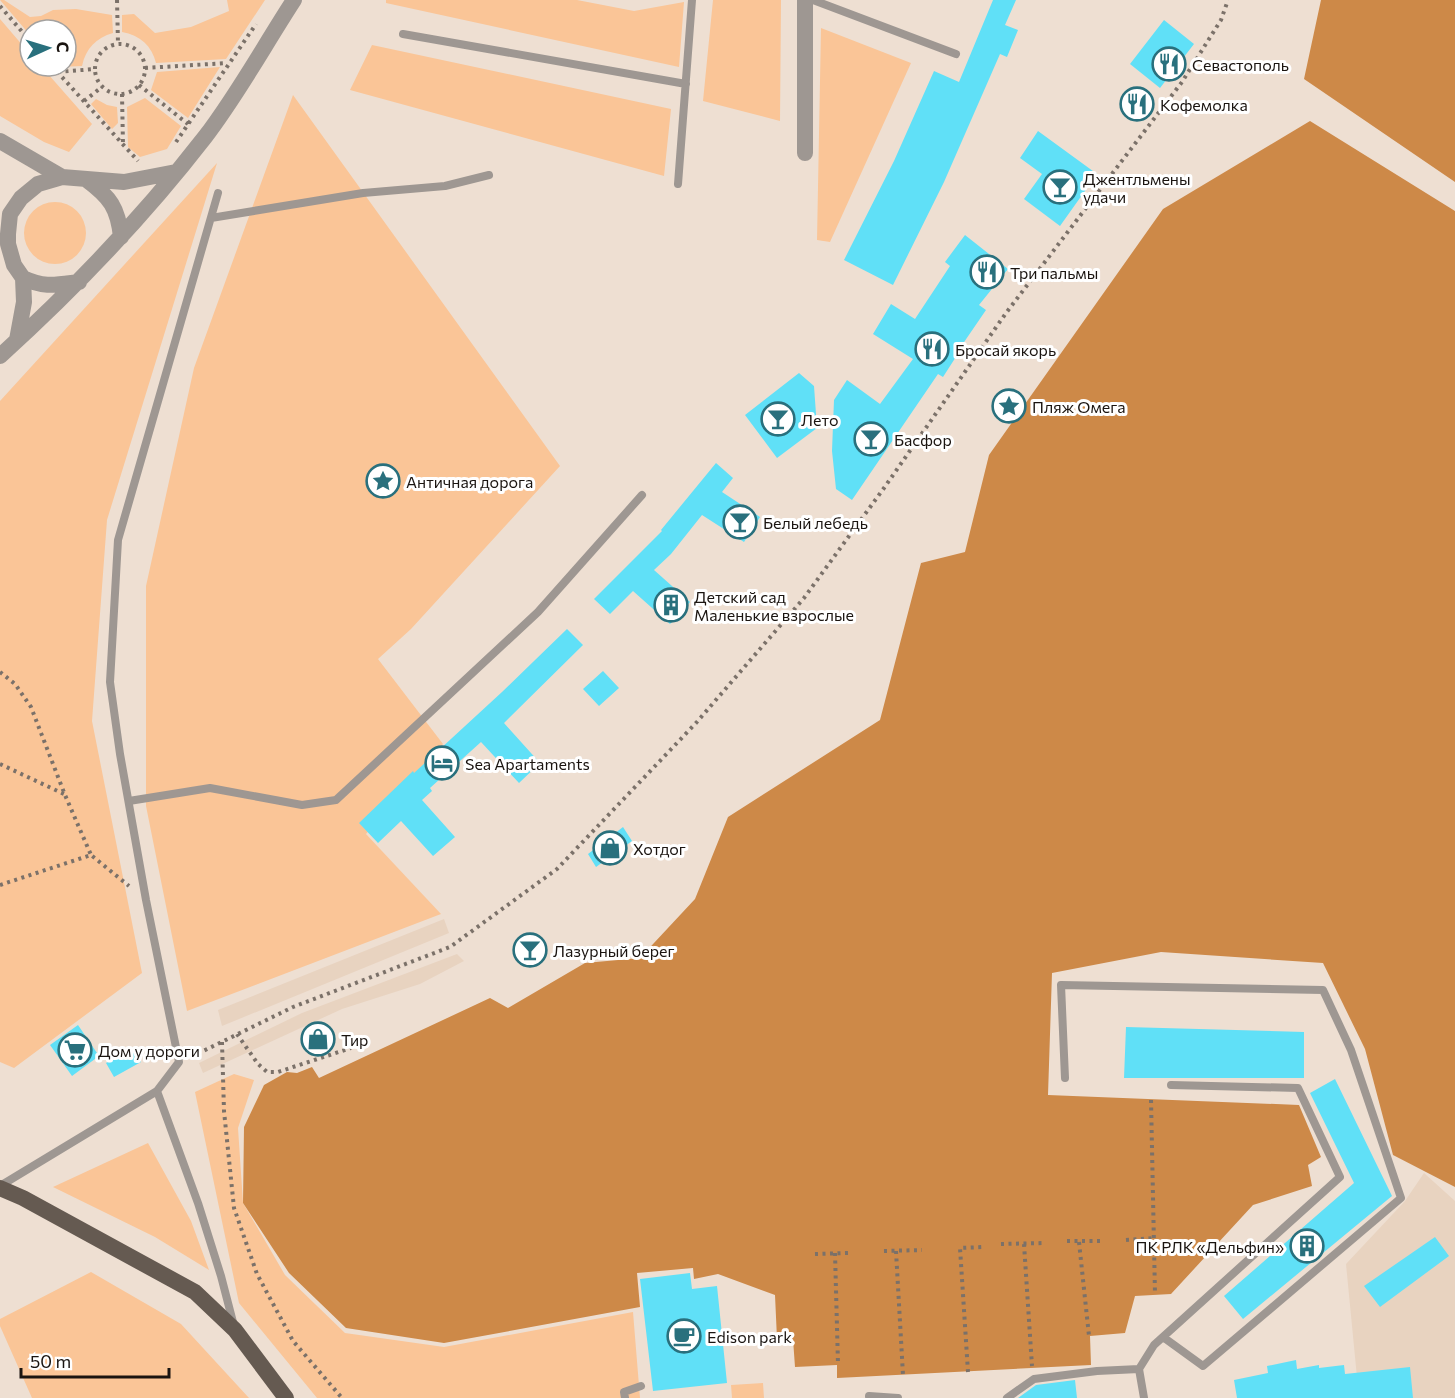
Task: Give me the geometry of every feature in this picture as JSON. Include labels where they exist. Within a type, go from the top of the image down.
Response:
[{"type":"main road","points":[[0,1187],[195,1292],[235,1330],[286,1398]]},
{"type":"street","points":[[0,356],[79,282],[176,172],[205,136],[294,0]]},
{"type":"street","points":[[805,0],[805,153]]},
{"type":"street","points":[[0,141],[62,177]]},
{"type":"street","points":[[79,282],[37,285],[23,278],[14,265],[8,244],[10,214],[21,198],[38,184],[62,177],[124,182],[176,172]]},
{"type":"street","points":[[87,180],[105,193],[114,206],[120,220],[121,237]]},
{"type":"street","points":[[0,214],[8,234]]},
{"type":"street","points":[[17,340],[24,302],[23,278]]},
{"type":"lane","points":[[678,184],[692,0]]},
{"type":"lane","points":[[813,0],[956,54]]},
{"type":"lane","points":[[403,34],[686,84]]},
{"type":"lane","points":[[211,218],[363,193],[445,186],[489,175]]},
{"type":"lane","points":[[0,1187],[157,1091],[179,1062],[146,900],[120,754],[110,682],[118,540],[218,193]]},
{"type":"lane","points":[[129,801],[210,788],[302,805],[336,800],[537,612],[642,495]]},
{"type":"lane","points":[[1065,1078],[1061,985],[1323,990],[1351,1050],[1401,1198],[1203,1366],[1163,1337]]},
{"type":"lane","points":[[1144,1398],[1139,1369],[1154,1345],[1340,1177],[1298,1088],[1171,1085]]},
{"type":"lane","points":[[157,1091],[198,1203],[235,1330]]},
{"type":"lane","points":[[1007,1398],[1034,1378],[1139,1369]]},
{"type":"lane","points":[[625,1398],[624,1392],[641,1386]]},
{"type":"lane","points":[[869,1396],[898,1398]]},
{"type":"path","points":[[117,0],[118,44]]},
{"type":"path","points":[[179,1062],[293,1007],[450,947],[557,869],[696,723],[804,598],[1006,313],[1182,82],[1221,20],[1228,0]]},
{"type":"path","points":[[0,6],[18,26]]},
{"type":"path","points":[[170,151],[260,18]]},
{"type":"path","points":[[118,44],[131,46],[144,60],[143,80],[129,93],[109,92],[96,79],[94,69],[96,59],[102,51],[111,45],[118,44]]},
{"type":"path","points":[[145,68],[228,63]]},
{"type":"path","points":[[78,70],[94,69]]},
{"type":"path","points":[[63,78],[136,161],[145,162]]},
{"type":"path","points":[[139,86],[188,123]]},
{"type":"path","points":[[84,101],[102,87]]},
{"type":"path","points":[[122,94],[123,146]]},
{"type":"path","points":[[0,672],[15,684],[31,707],[91,855],[146,900]]},
{"type":"path","points":[[0,764],[65,795]]},
{"type":"path","points":[[0,885],[91,855]]},
{"type":"path","points":[[237,1034],[258,1064],[267,1072],[278,1072],[351,1048]]},
{"type":"path","points":[[222,1042],[224,1111],[234,1208],[256,1274],[293,1341],[342,1398]]},
{"type":"path","points":[[1151,1100],[1155,1294]]},
{"type":"path","points":[[1126,1240],[1154,1238]]},
{"type":"path","points":[[1067,1241],[1103,1241]]},
{"type":"path","points":[[1079,1242],[1089,1336]]},
{"type":"path","points":[[1001,1244],[1045,1243]]},
{"type":"path","points":[[1024,1244],[1032,1368]]},
{"type":"path","points":[[968,1372],[960,1248],[984,1246]]},
{"type":"path","points":[[884,1251],[922,1250]]},
{"type":"path","points":[[896,1251],[903,1375]]},
{"type":"path","points":[[835,1253],[837,1364]]},
{"type":"path","points":[[815,1254],[848,1253]]},
{"type":"shaded area","points":[[0,0],[4,0],[30,17],[41,16],[53,10],[76,9],[112,15],[113,33],[93,45],[86,54],[82,66],[78,66],[78,18],[18,18],[18,21]]},
{"type":"shaded area","points":[[227,0],[265,0],[226,59],[156,63],[152,51],[144,42],[122,32],[122,15],[134,14],[155,33],[191,27],[229,11]]},
{"type":"shaded area","points":[[386,0],[577,0],[634,11],[684,2],[679,67],[386,3]]},
{"type":"shaded area","points":[[713,0],[781,0],[780,121],[703,101]]},
{"type":"shaded area","points":[[1321,0],[1455,0],[1455,182],[1304,79]]},
{"type":"shaded area","points":[[0,19],[18,40],[18,78],[52,78],[92,124],[69,152],[44,142],[0,116]]},
{"type":"shaded area","points":[[821,28],[911,63],[830,242],[817,240]]},
{"type":"shaded area","points":[[372,45],[671,109],[664,176],[350,90]]},
{"type":"shaded area","points":[[220,67],[188,118],[151,90],[157,72]]},
{"type":"shaded area","points":[[293,95],[560,466],[411,629],[378,659],[443,744],[366,834],[441,914],[187,1011],[146,806],[146,586],[194,368]]},
{"type":"shaded area","points":[[145,98],[181,126],[167,149],[140,157],[128,147],[127,107]]},
{"type":"shaded area","points":[[96,99],[117,107],[118,123],[112,129],[91,104]]},
{"type":"shaded area","points":[[1310,121],[1455,211],[1455,1187],[1393,1155],[1365,1049],[1323,963],[1161,952],[1052,973],[1048,1095],[1299,1105],[1321,1157],[1308,1165],[1312,1186],[1253,1205],[1171,1294],[1135,1296],[1125,1333],[1090,1336],[1091,1365],[837,1378],[837,1365],[795,1367],[793,1339],[777,1339],[775,1295],[718,1274],[694,1279],[693,1268],[637,1273],[640,1307],[444,1343],[346,1328],[289,1273],[243,1203],[244,1127],[264,1085],[287,1072],[297,1073],[312,1067],[319,1078],[490,998],[508,1008],[585,963],[640,958],[695,899],[728,817],[880,720],[921,563],[965,552],[989,455],[1163,209]]},
{"type":"shaded area","points":[[217,163],[107,520],[92,721],[142,973],[14,1068],[0,1062],[0,401]]},
{"type":"shaded area","points":[[55,202],[72,207],[77,211],[81,216],[86,233],[81,250],[77,255],[72,259],[55,264],[38,259],[33,255],[29,250],[24,233],[29,216],[33,211],[38,207]]},
{"type":"shaded area","points":[[444,919],[449,933],[222,1026],[218,1010]]},
{"type":"shaded area","points":[[457,954],[464,961],[420,984],[342,1009],[203,1073],[199,1063],[302,1013]]},
{"type":"shaded area","points":[[234,1074],[254,1080],[238,1128],[243,1203],[285,1275],[345,1333],[444,1347],[633,1312],[640,1398],[317,1398],[239,1303],[195,1092]]},
{"type":"shaded area","points":[[148,1143],[191,1221],[209,1270],[155,1237],[53,1187]]},
{"type":"shaded area","points":[[1424,1173],[1455,1201],[1455,1398],[1359,1398],[1346,1264],[1405,1201]]},
{"type":"shaded area","points":[[91,1272],[181,1324],[249,1398],[32,1398],[0,1326],[0,1319]]},
{"type":"shaded area","points":[[763,1383],[764,1398],[732,1398],[731,1385]]},
{"type":"building","points":[[993,0],[1016,0],[1005,25],[1018,30],[1007,57],[1000,54],[944,182],[893,285],[844,260],[894,161],[934,71],[959,82]]},
{"type":"building","points":[[1164,20],[1194,44],[1160,88],[1130,64]]},
{"type":"building","name":"Джентльмены удачи","points":[[1038,131],[1097,174],[1060,226],[1024,199],[1042,174],[1020,158]]},
{"type":"building","points":[[965,235],[1008,269],[979,305],[986,310],[943,377],[938,374],[852,500],[836,489],[832,451],[834,400],[847,380],[880,404],[913,359],[873,334],[891,304],[915,319],[950,266],[945,262]]},
{"type":"building","name":"Лето","points":[[799,373],[814,386],[817,428],[777,458],[745,415]]},
{"type":"building","points":[[716,463],[733,478],[722,492],[760,517],[744,542],[702,515],[671,554],[654,570],[690,602],[670,624],[633,591],[610,614],[594,599],[662,531]]},
{"type":"building","points":[[567,629],[583,645],[504,723],[540,763],[519,783],[481,742],[430,788],[432,791],[422,800],[455,837],[433,856],[401,821],[378,843],[359,823]]},
{"type":"building","points":[[603,671],[619,688],[599,706],[583,689]]},
{"type":"building","name":"Хотдог","points":[[623,827],[632,841],[596,867],[588,854]]},
{"type":"building","name":"Дом у дороги","points":[[78,1025],[99,1056],[72,1076],[50,1045]]},
{"type":"building","name":"Тир","points":[[327,1026],[333,1045],[310,1053],[304,1034]]},
{"type":"building","points":[[1126,1027],[1304,1032],[1304,1078],[1124,1078]]},
{"type":"building","points":[[132,1047],[141,1062],[114,1077],[106,1063]]},
{"type":"building","name":"ПК РЛК «Дельфин»","points":[[1335,1079],[1392,1196],[1243,1319],[1224,1296],[1354,1183],[1310,1093]]},
{"type":"building","points":[[1435,1237],[1449,1256],[1380,1307],[1364,1286]]},
{"type":"building","name":"Edison park","points":[[690,1273],[692,1289],[717,1286],[727,1383],[653,1391],[640,1279]]},
{"type":"building","points":[[1296,1360],[1297,1369],[1319,1365],[1319,1368],[1344,1365],[1345,1374],[1410,1367],[1413,1398],[1237,1398],[1234,1380],[1268,1373],[1267,1366]]},
{"type":"building","points":[[1075,1380],[1077,1398],[1018,1398],[1036,1385]]},
{"type":"place","name":"Севастополь","points":[[1169,64]]},
{"type":"place","name":"Кофемолка","points":[[1137,104]]},
{"type":"place","name":"Джентльмены удачи","points":[[1060,187]]},
{"type":"place","name":"Три пальмы","points":[[987,272]]},
{"type":"place","name":"Бросай якорь","points":[[932,349]]},
{"type":"place","name":"Пляж Омега","points":[[1009,406]]},
{"type":"place","name":"Лето","points":[[778,419]]},
{"type":"place","name":"Басфор","points":[[871,439]]},
{"type":"place","name":"Античная дорога","points":[[383,481]]},
{"type":"place","name":"Белый лебедь","points":[[740,522]]},
{"type":"place","name":"Детский сад Маленькие взрослые","points":[[671,605]]},
{"type":"place","name":"Sea Apartaments","points":[[442,763]]},
{"type":"place","name":"Хотдог","points":[[610,848]]},
{"type":"place","name":"Лазурный берег","points":[[530,950]]},
{"type":"place","name":"Тир","points":[[318,1039]]},
{"type":"place","name":"Дом у дороги","points":[[75,1050]]},
{"type":"place","name":"ПК РЛК «Дельфин»","points":[[1307,1246]]},
{"type":"place","name":"Edison park","points":[[684,1336]]}]
